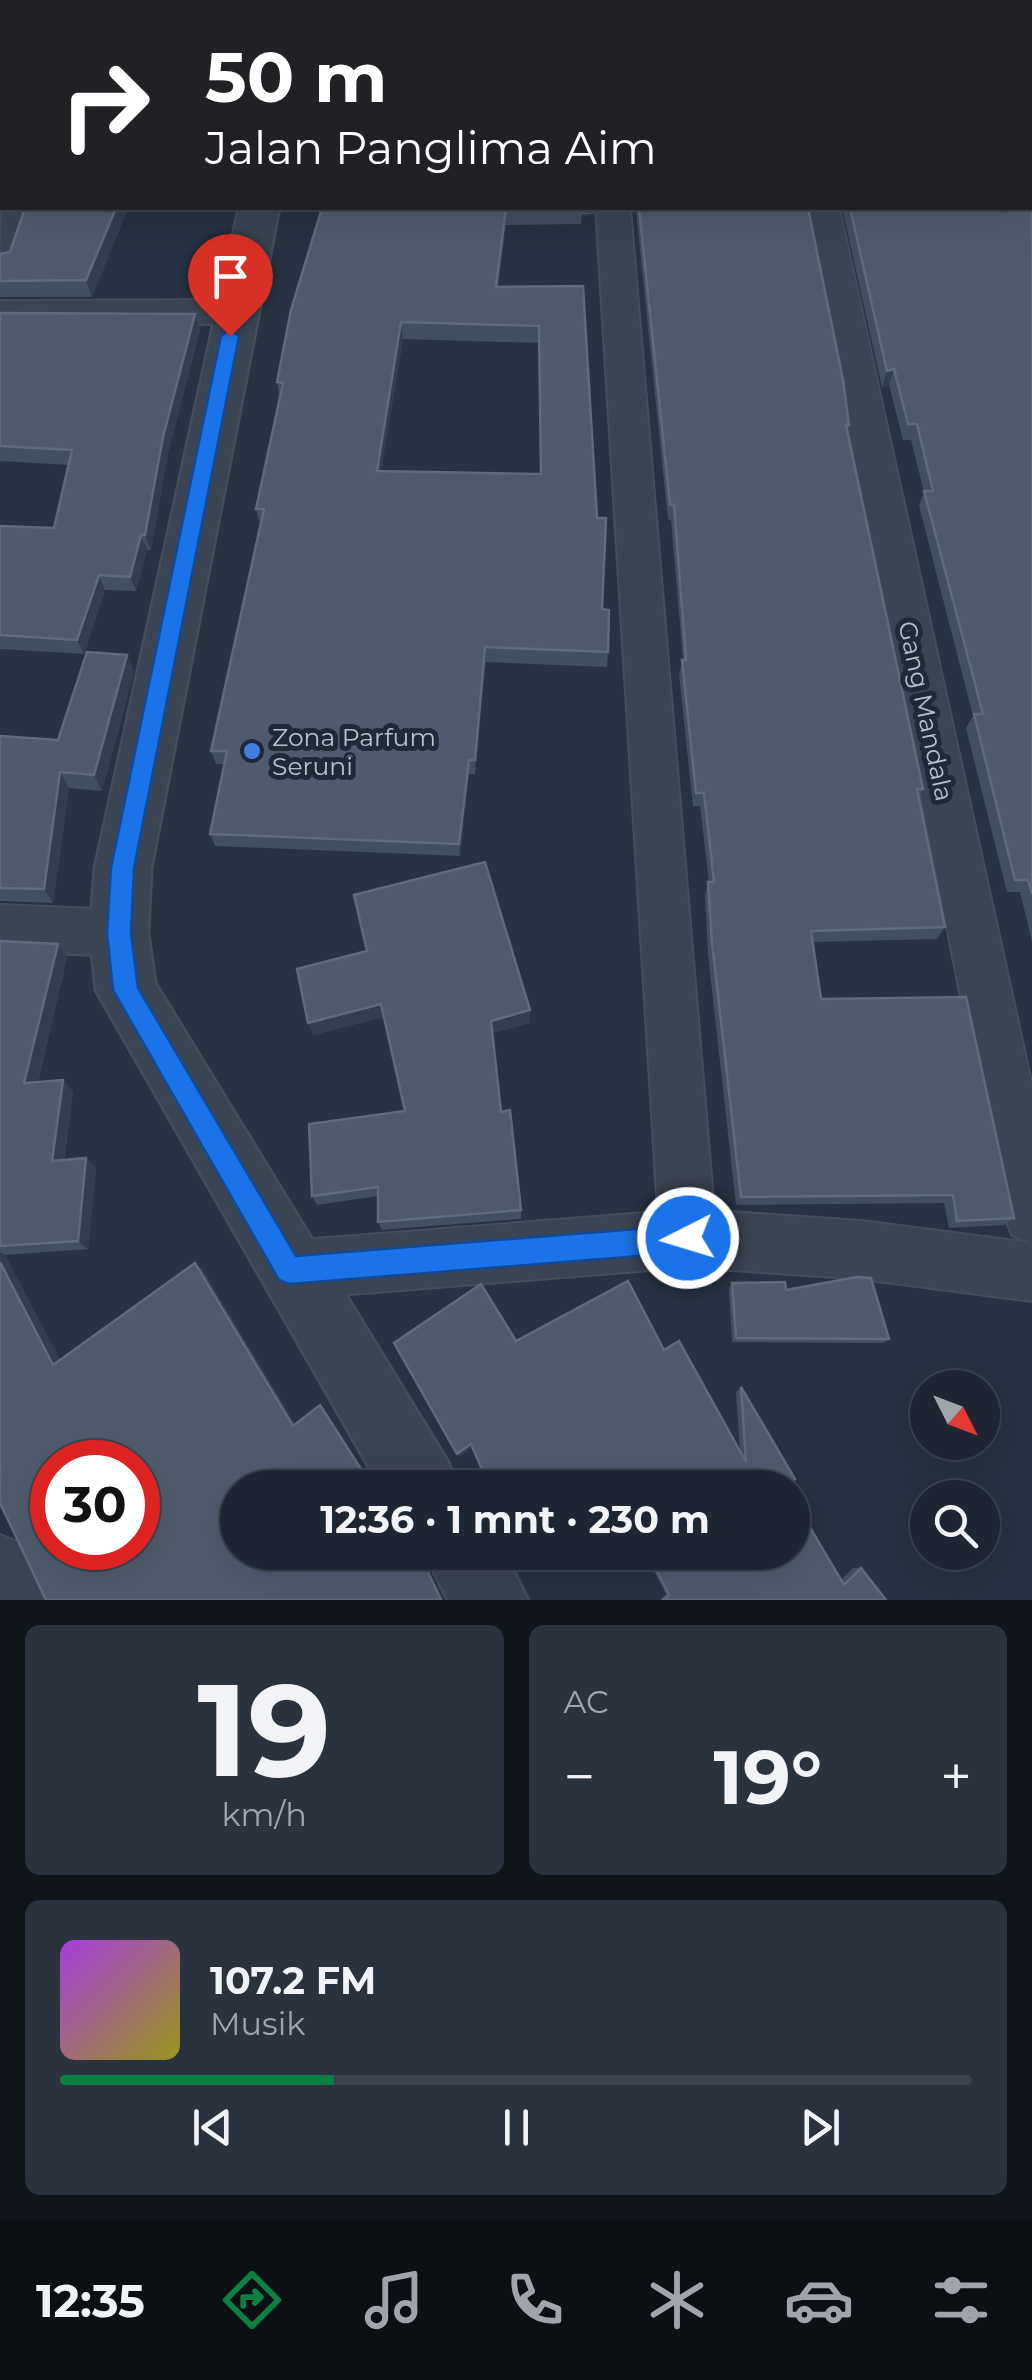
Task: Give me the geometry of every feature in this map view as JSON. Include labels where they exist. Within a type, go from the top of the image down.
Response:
[{"type":"street","points":[[0,259],[16,210]]},
{"type":"street","points":[[259,210],[129,834],[119,933],[126,990],[411,1470]]},
{"type":"street","points":[[612,210],[688,1238]]},
{"type":"street","name":"Gang Mandala","points":[[822,210],[1032,1215]]},
{"type":"street","points":[[0,314],[235,312]]},
{"type":"street","points":[[0,928],[119,933]]},
{"type":"street","points":[[289,1270],[688,1238],[862,1250],[1032,1272]]},
{"type":"street","points":[[0,1567],[14,1600]]},
{"type":"street","points":[[472,1570],[490,1600]]},
{"type":"building","points":[[24,210],[115,210],[86,280],[0,281],[0,254],[10,252]]},
{"type":"building","points":[[321,210],[506,210],[496,287],[583,286],[597,518],[606,518],[602,609],[609,610],[608,652],[485,647],[475,760],[469,760],[459,844],[210,834],[227,751],[211,751],[264,509],[256,509],[283,383],[277,382],[291,310]],"holes":[[[401,322],[539,326],[541,474],[377,471]]]},
{"type":"building","points":[[639,210],[808,210],[843,380],[846,425],[923,789],[917,789],[945,927],[811,931],[821,999],[966,997],[1014,1218],[957,1221],[953,1195],[741,1197],[712,943],[708,882],[714,882],[704,793],[696,793],[682,660],[686,660],[674,505],[670,505]]},
{"type":"building","points":[[850,210],[1032,210],[1032,894],[1028,880],[1015,880],[974,714],[983,714],[924,491],[933,491],[917,424],[908,424],[894,369],[887,371]]},
{"type":"building","points":[[0,313],[195,314],[163,437],[145,535],[141,535],[130,577],[99,575],[77,640],[0,635],[0,526],[54,528],[72,450],[0,446]]},
{"type":"building","points":[[87,652],[127,655],[94,775],[60,772],[44,889],[0,888],[0,736],[58,740]]},
{"type":"building","points":[[485,862],[530,1010],[491,1021],[501,1112],[510,1110],[521,1210],[378,1222],[378,1187],[312,1196],[309,1124],[405,1111],[381,1004],[308,1023],[297,969],[367,951],[354,895]]},
{"type":"building","points":[[0,941],[58,944],[24,1083],[63,1080],[52,1161],[86,1158],[78,1241],[0,1246]]},
{"type":"building","points":[[0,1262],[53,1365],[195,1263],[293,1426],[320,1405],[362,1470],[220,1470],[220,1570],[427,1570],[441,1600],[46,1600],[32,1570],[160,1570],[160,1440],[30,1440],[30,1566],[0,1503]]},
{"type":"building","points":[[871,1278],[889,1339],[736,1338],[732,1283],[785,1282],[786,1290]]},
{"type":"building","points":[[628,1281],[664,1350],[679,1341],[746,1462],[741,1387],[790,1470],[482,1470],[471,1444],[457,1454],[394,1343],[481,1284],[516,1341]]},
{"type":"building","points":[[810,1527],[844,1585],[861,1568],[886,1600],[663,1600],[669,1595],[656,1570],[810,1570]]},
{"type":"place","name":"Zona Parfum Seruni","points":[[252,751]]},
{"type":"route","points":[[230,336],[123,868],[119,933],[126,990],[289,1270],[688,1238]]}]
